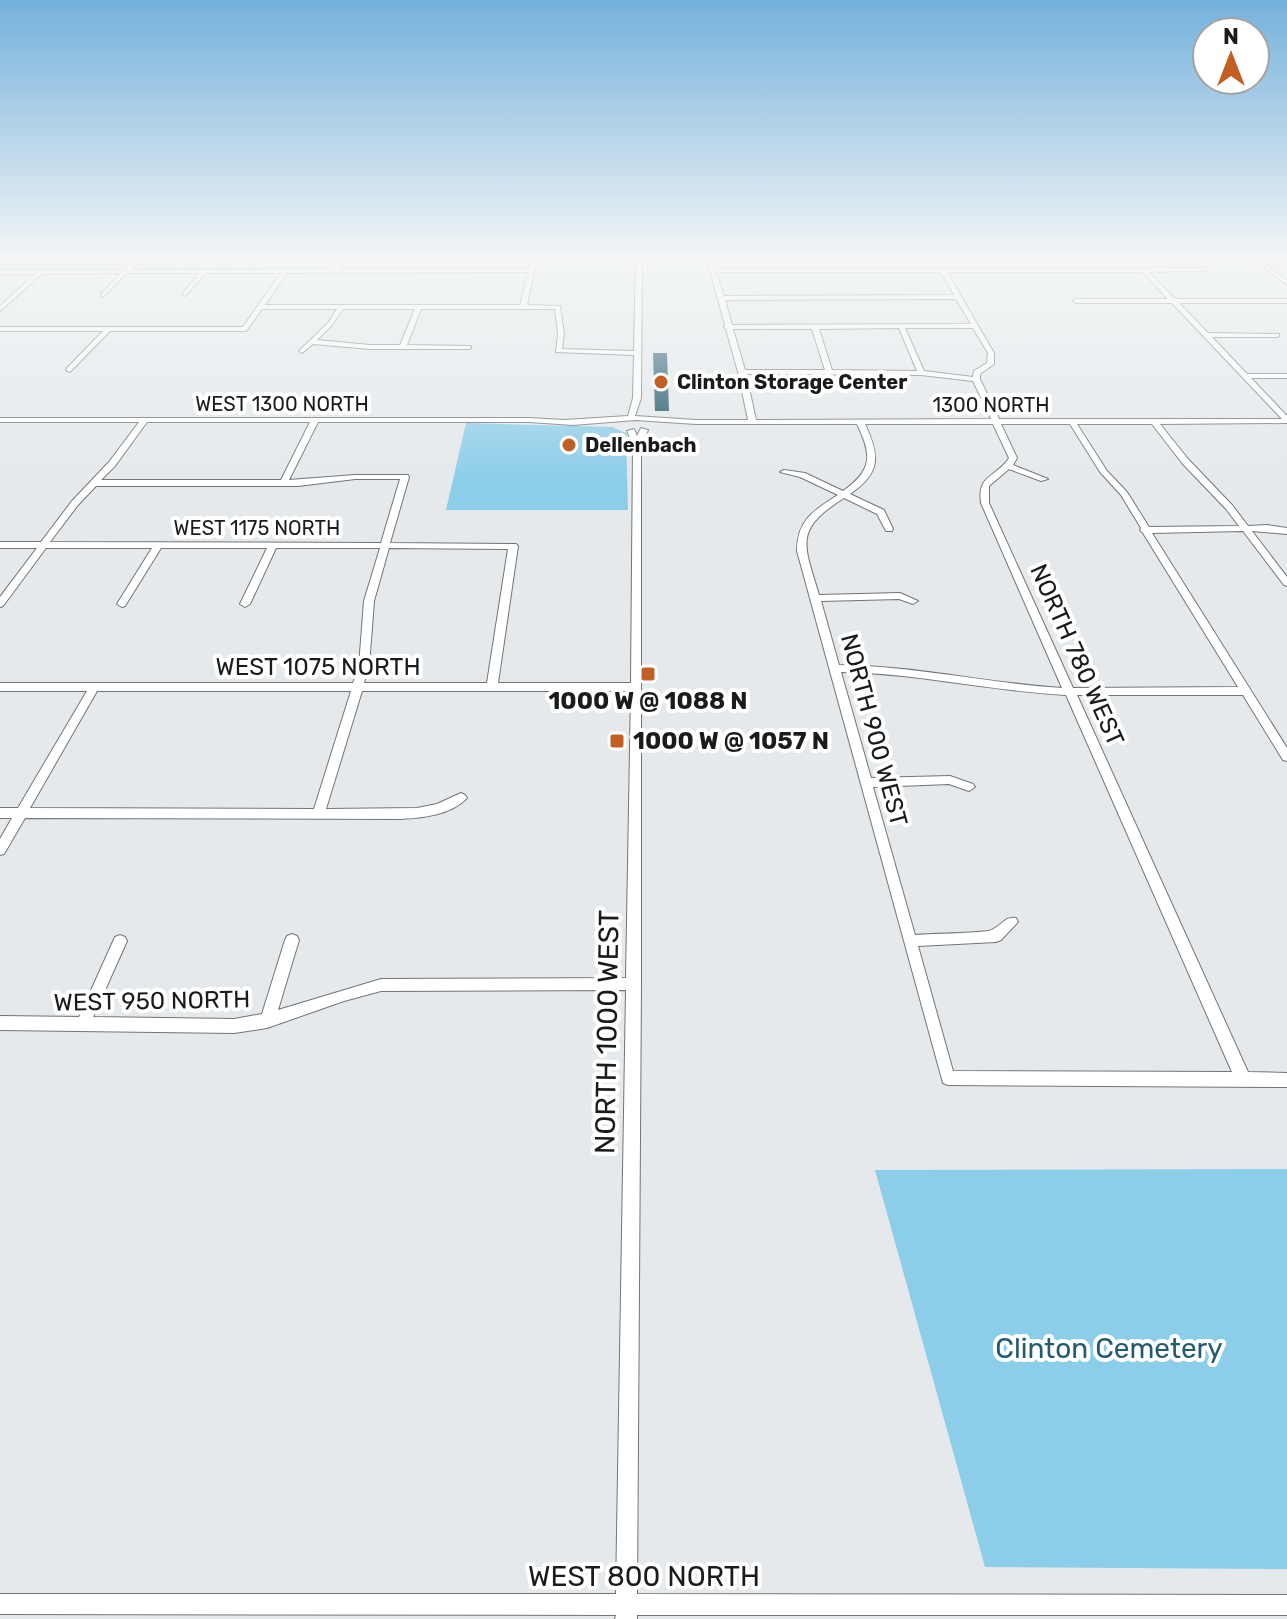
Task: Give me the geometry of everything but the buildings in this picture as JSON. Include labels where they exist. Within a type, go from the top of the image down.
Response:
[{"type":"street","points":[[70,370],[106,332]]},
{"type":"street","points":[[302,351],[321,332]]},
{"type":"street","points":[[403,347],[409,332]]},
{"type":"street","points":[[561,332],[558,351],[638,353]]},
{"type":"street","name":"NORTH 1000 WEST","points":[[626,1611],[636,687],[630,428],[637,398],[638,332]]},
{"type":"street","points":[[729,332],[742,372],[752,420]]},
{"type":"street","points":[[817,332],[829,372]]},
{"type":"street","points":[[903,332],[921,373]]},
{"type":"street","points":[[977,332],[992,359],[977,373],[976,379],[1011,451],[1013,458],[1009,466],[1044,479]]},
{"type":"street","points":[[1202,332],[1287,421]]},
{"type":"street","points":[[1205,335],[1277,335]]},
{"type":"street","points":[[313,342],[469,347]]},
{"type":"street","points":[[742,372],[921,373],[976,379]]},
{"type":"street","points":[[1244,376],[1287,376]]},
{"type":"street","name":"NORTH 1000 WEST","points":[[630,428],[646,424],[637,398]]},
{"type":"street","name":"WEST 1300 NORTH","points":[[0,420],[565,422],[630,428]]},
{"type":"street","points":[[0,604],[43,545],[145,420]]},
{"type":"street","points":[[284,483],[315,420]]},
{"type":"street","name":"1300 NORTH","points":[[646,424],[752,420],[1287,421]]},
{"type":"street","name":"NORTH 900 WEST","points":[[860,421],[872,450],[871,463],[858,484],[817,513],[803,533],[802,551],[948,1078],[1243,1079]]},
{"type":"street","points":[[1072,421],[1104,472],[1124,494],[1287,757]]},
{"type":"street","points":[[1154,421],[1245,528],[1287,583]]},
{"type":"street","points":[[630,428],[646,424]]},
{"type":"street","points":[[630,428],[646,424]]},
{"type":"street","name":"NORTH 780 WEST","points":[[1009,466],[986,481],[982,491],[985,503],[1243,1079]]},
{"type":"street","points":[[784,472],[802,475],[881,512],[889,529]]},
{"type":"street","points":[[94,483],[284,483],[355,477],[405,477],[369,601],[368,636],[358,687],[319,814]]},
{"type":"street","points":[[1144,530],[1245,528],[1287,531]]},
{"type":"street","name":"WEST 1175 NORTH","points":[[0,545],[513,546],[492,687]]},
{"type":"street","points":[[122,604],[158,546]]},
{"type":"street","points":[[245,604],[273,546]]},
{"type":"street","points":[[815,598],[900,596],[913,601]]},
{"type":"street","points":[[835,668],[867,668],[961,682],[1069,690],[1246,691]]},
{"type":"street","name":"WEST 1075 NORTH","points":[[0,687],[636,687]]},
{"type":"street","points":[[0,850],[94,687]]},
{"type":"street","points":[[866,783],[950,780],[969,787]]},
{"type":"street","points":[[0,813],[429,813],[446,808],[461,798]]},
{"type":"street","points":[[910,941],[996,936],[1011,922]]},
{"type":"street","points":[[267,1021],[292,940]]},
{"type":"street","points":[[83,1024],[120,941]]},
{"type":"street","name":"WEST 950 NORTH","points":[[0,1023],[234,1026],[267,1021],[357,990],[404,983],[634,984]]},
{"type":"street","points":[[1243,1079],[1287,1080]]},
{"type":"street","name":"WEST 800 NORTH","points":[[0,1604],[626,1611],[1287,1605]]},
{"type":"green space","points":[[466,423],[612,427],[626,433],[628,510],[446,510]]},
{"type":"green space","name":"Clinton Cemetery","points":[[1287,1169],[1287,1569],[985,1567],[875,1170]]},
{"type":"place","name":"Clinton Storage Center","points":[[661,382]]},
{"type":"place","name":"Dellenbach","points":[[569,445]]},
{"type":"place","name":"1000 W @ 1088 N","points":[[648,674]]},
{"type":"place","name":"1000 W @ 1057 N","points":[[617,741]]}]
